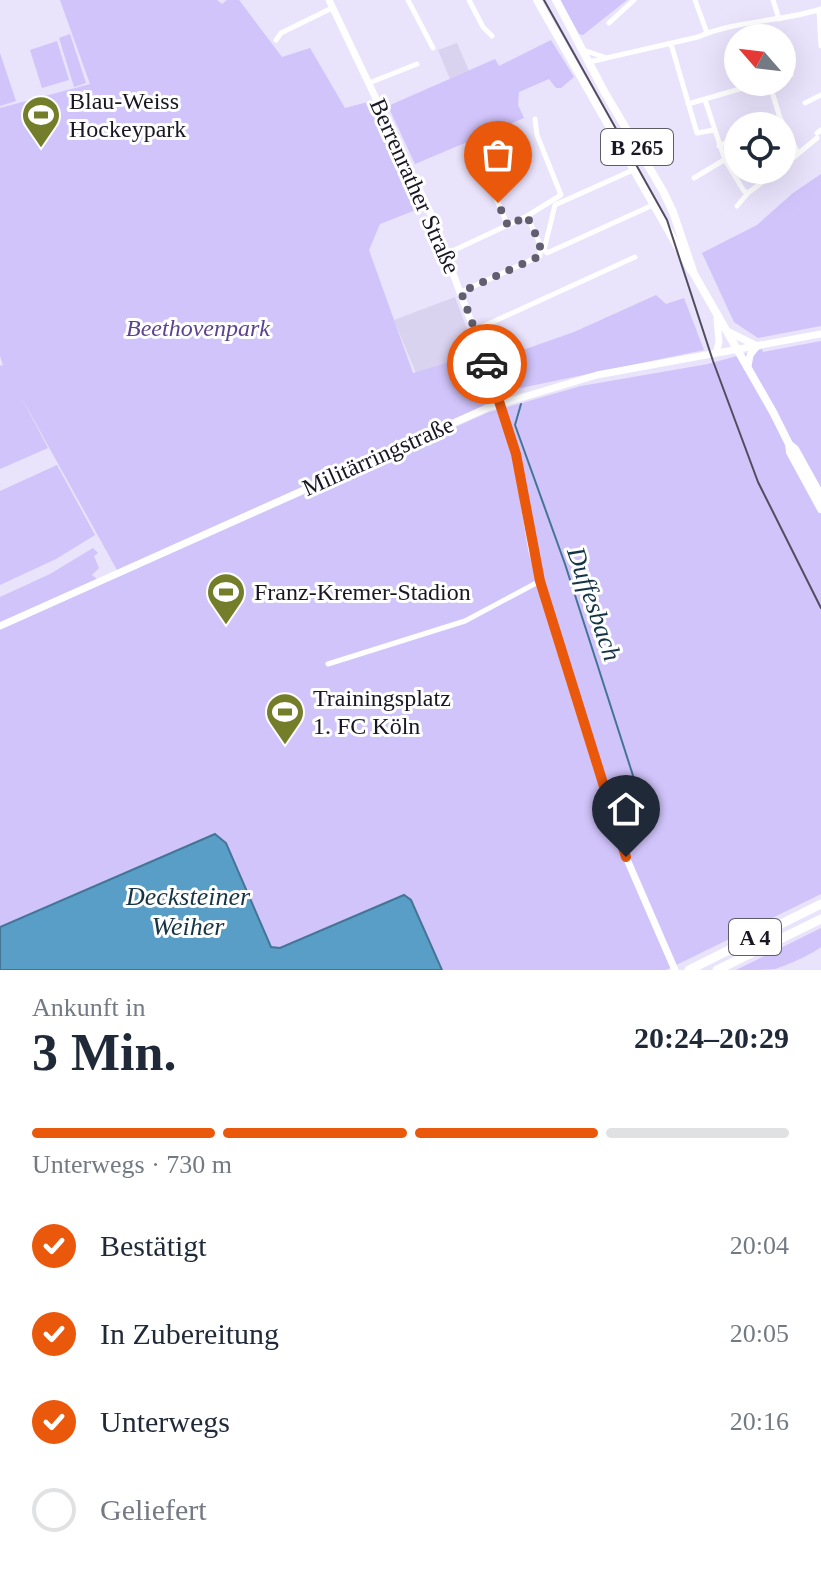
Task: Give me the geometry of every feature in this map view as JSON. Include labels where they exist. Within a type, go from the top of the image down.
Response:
[{"type":"highway","name":"A 4","points":[[689,970],[821,904]]},
{"type":"highway","name":"A 4","points":[[717,970],[821,919]]},
{"type":"main road","name":"B 265","points":[[537,0],[683,261],[694,274]]},
{"type":"main road","name":"B 265","points":[[556,0],[587,63],[663,191],[694,274],[717,319],[748,366],[821,509]]},
{"type":"main road","points":[[567,57],[587,63],[581,77]]},
{"type":"main road","points":[[645,191],[657,199],[663,191]]},
{"type":"main road","name":"B 265","points":[[789,444],[795,449],[821,496]]},
{"type":"street","points":[[408,0],[433,48]]},
{"type":"street","points":[[469,0],[483,27],[492,36]]},
{"type":"street","points":[[609,23],[634,0]]},
{"type":"street","points":[[695,0],[707,33]]},
{"type":"street","points":[[773,0],[779,19]]},
{"type":"street","points":[[276,40],[281,33],[331,4]]},
{"type":"street","name":"Berrenrather Straße","points":[[331,4],[415,179],[475,330],[516,454],[540,581],[630,868],[675,970]]},
{"type":"street","points":[[587,63],[707,33],[820,10],[821,46]]},
{"type":"street","points":[[671,44],[697,133],[714,130]]},
{"type":"street","points":[[582,50],[605,57]]},
{"type":"street","points":[[369,83],[417,64]]},
{"type":"street","points":[[688,104],[724,94]]},
{"type":"street","points":[[805,103],[821,95]]},
{"type":"street","points":[[705,100],[724,158]]},
{"type":"street","points":[[535,119],[537,135],[560,199]]},
{"type":"street","points":[[796,149],[798,153],[818,133]]},
{"type":"street","points":[[719,146],[724,144]]},
{"type":"street","points":[[478,147],[479,159],[508,226]]},
{"type":"street","points":[[694,178],[724,161]]},
{"type":"street","points":[[446,254],[560,199],[634,169]]},
{"type":"street","points":[[740,184],[748,193]]},
{"type":"street","points":[[737,206],[760,184]]},
{"type":"street","points":[[543,255],[553,209],[560,199]]},
{"type":"street","points":[[461,292],[653,205]]},
{"type":"street","points":[[527,216],[543,255]]},
{"type":"street","points":[[475,330],[635,257]]},
{"type":"street","points":[[716,353],[719,342],[717,319]]},
{"type":"street","points":[[724,329],[757,346],[750,355],[748,366]]},
{"type":"street","name":"Militärringstraße","points":[[0,626],[442,427],[501,404],[597,375],[821,334]]},
{"type":"street","points":[[328,664],[465,621],[540,581]]},
{"type":"shaded area","points":[[457,43],[469,71],[450,79],[438,50]]},
{"type":"shaded area","points":[[455,297],[476,354],[416,373],[394,320]]},
{"type":"green space","name":"Beethovenpark","points":[[60,0],[217,0],[222,4],[227,0],[239,0],[282,57],[310,48],[345,108],[368,102],[421,208],[380,224],[369,250],[413,373],[476,354],[491,391],[490,399],[483,406],[117,570],[20,395],[48,448],[0,469],[0,366],[3,365],[0,356],[0,108],[90,84]]},
{"type":"green space","points":[[560,0],[627,0],[583,35],[579,34]]},
{"type":"green space","points":[[70,34],[86,83],[74,87],[59,38]]},
{"type":"green space","points":[[551,40],[574,77],[561,88],[556,88],[549,79],[519,92],[518,105],[524,118],[415,164],[388,106],[495,59],[499,66]]},
{"type":"green space","points":[[57,41],[69,80],[42,88],[30,50]]},
{"type":"green space","points":[[0,53],[16,101],[0,106]]},
{"type":"green space","points":[[821,174],[821,326],[758,338],[734,322],[702,253],[757,225],[793,193]]},
{"type":"green space","points":[[656,295],[666,304],[684,298],[704,350],[511,390],[503,388],[492,361],[574,332]]},
{"type":"green space","points":[[821,341],[821,894],[666,970],[0,970],[0,629],[487,413],[581,386],[708,364],[762,349],[763,352]]},
{"type":"green space","points":[[57,465],[95,535],[56,559],[0,585],[0,491]]},
{"type":"green space","points":[[93,548],[98,553],[94,556],[99,568],[92,575],[97,579],[0,622],[0,597],[50,574]]},
{"type":"green space","points":[[821,928],[821,947],[805,956],[775,969],[736,970]]},
{"type":"water","name":"Decksteiner Weiher","points":[[215,834],[226,843],[271,947],[280,948],[404,895],[411,900],[442,970],[0,970],[0,927]]},
{"type":"waterway","name":"Duffesbach","points":[[521,404],[515,425],[565,564],[646,816]]},
{"type":"tram line","points":[[544,0],[667,220],[713,361],[758,482],[821,608]]},
{"type":"way so far","points":[[487,364],[461,292],[540,256],[541,249],[527,216],[508,226],[498,203]]},
{"type":"place","name":"Blau-Weiss Hockeypark","points":[[41,149]]},
{"type":"place","name":"Franz-Kremer-Stadion","points":[[226,626]]},
{"type":"place","name":"Trainingsplatz 1. FC Köln","points":[[285,746]]},
{"type":"route","points":[[487,364],[516,454],[540,581],[626,857]]}]
